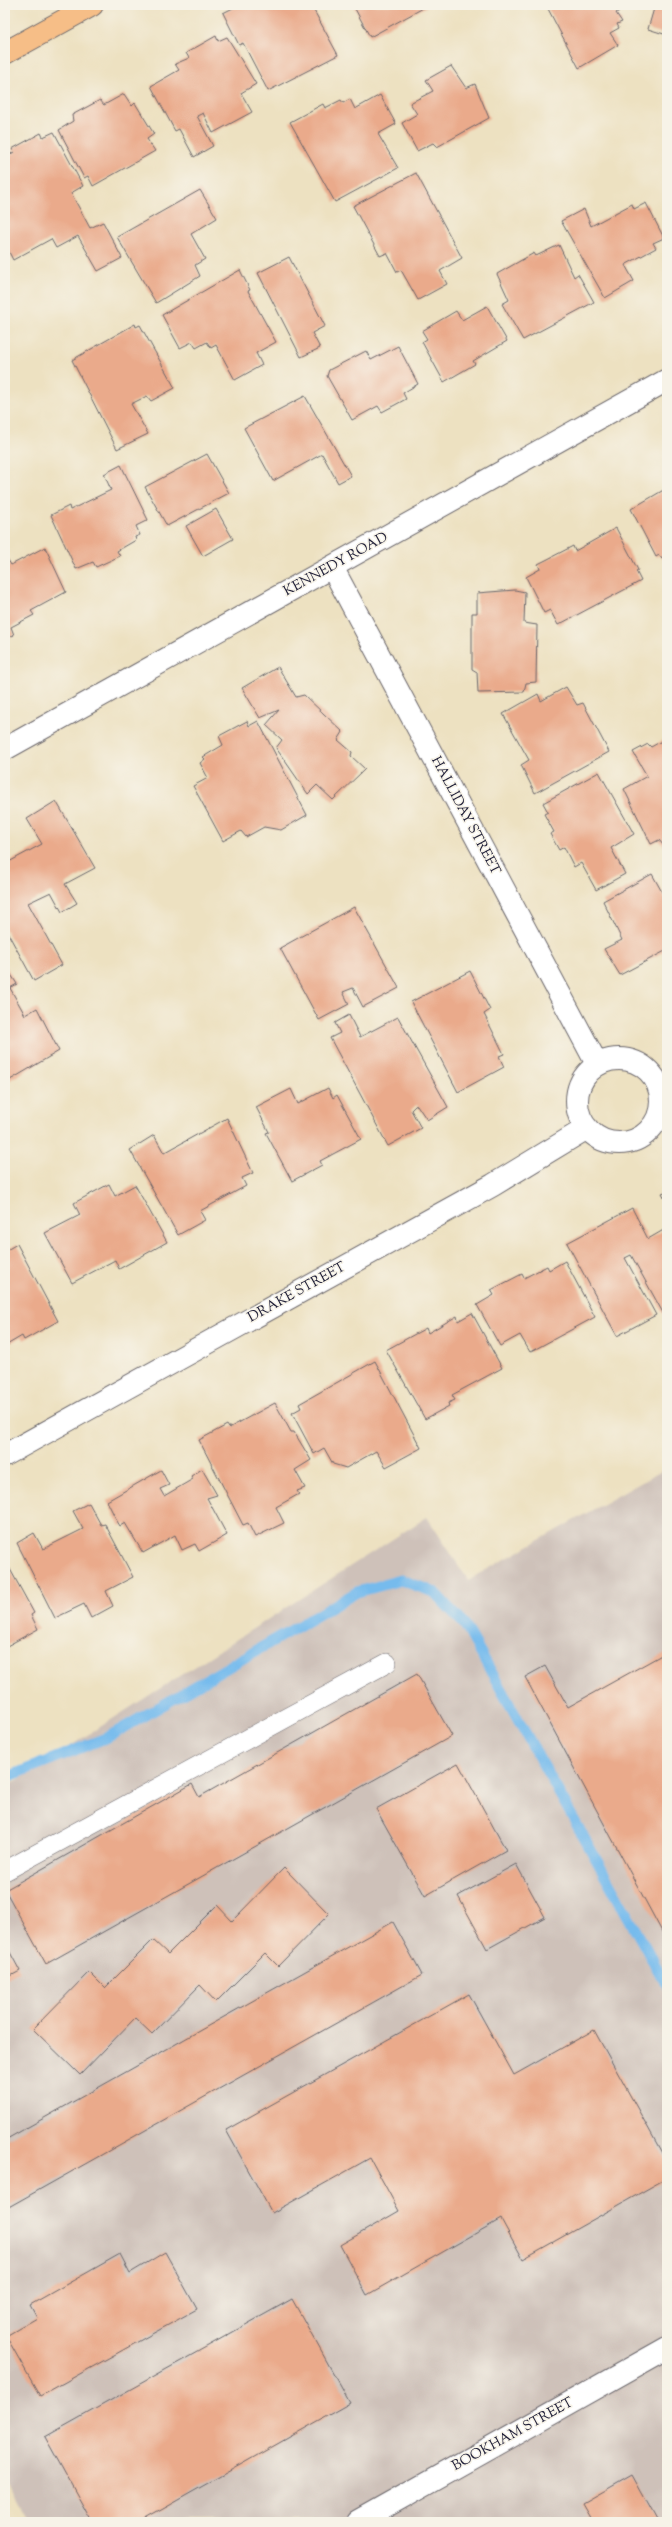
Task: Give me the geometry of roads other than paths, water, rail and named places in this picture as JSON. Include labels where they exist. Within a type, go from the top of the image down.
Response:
[{"type":"main road","points":[[5,53],[92,5]]},
{"type":"street","name":"KENNEDY ROAD","points":[[5,749],[667,380]]},
{"type":"street","name":"HALLIDAY STREET","points":[[332,567],[597,1064]]},
{"type":"street","points":[[618,1059],[638,1063],[662,1081],[659,1113],[653,1126],[642,1136],[629,1142],[614,1143],[600,1139],[587,1128],[580,1118],[577,1106],[577,1094],[588,1072],[597,1064],[618,1059]]},
{"type":"street","name":"DRAKE STREET","points":[[5,1455],[493,1185],[587,1128]]},
{"type":"street","name":"BOOKHAM STREET","points":[[358,2522],[667,2348]]},
{"type":"lane","points":[[5,1871],[387,1663]]},
{"type":"waterway","points":[[5,1774],[10,1776],[108,1737],[357,1592],[401,1580],[434,1592],[465,1625],[667,1986]]}]
